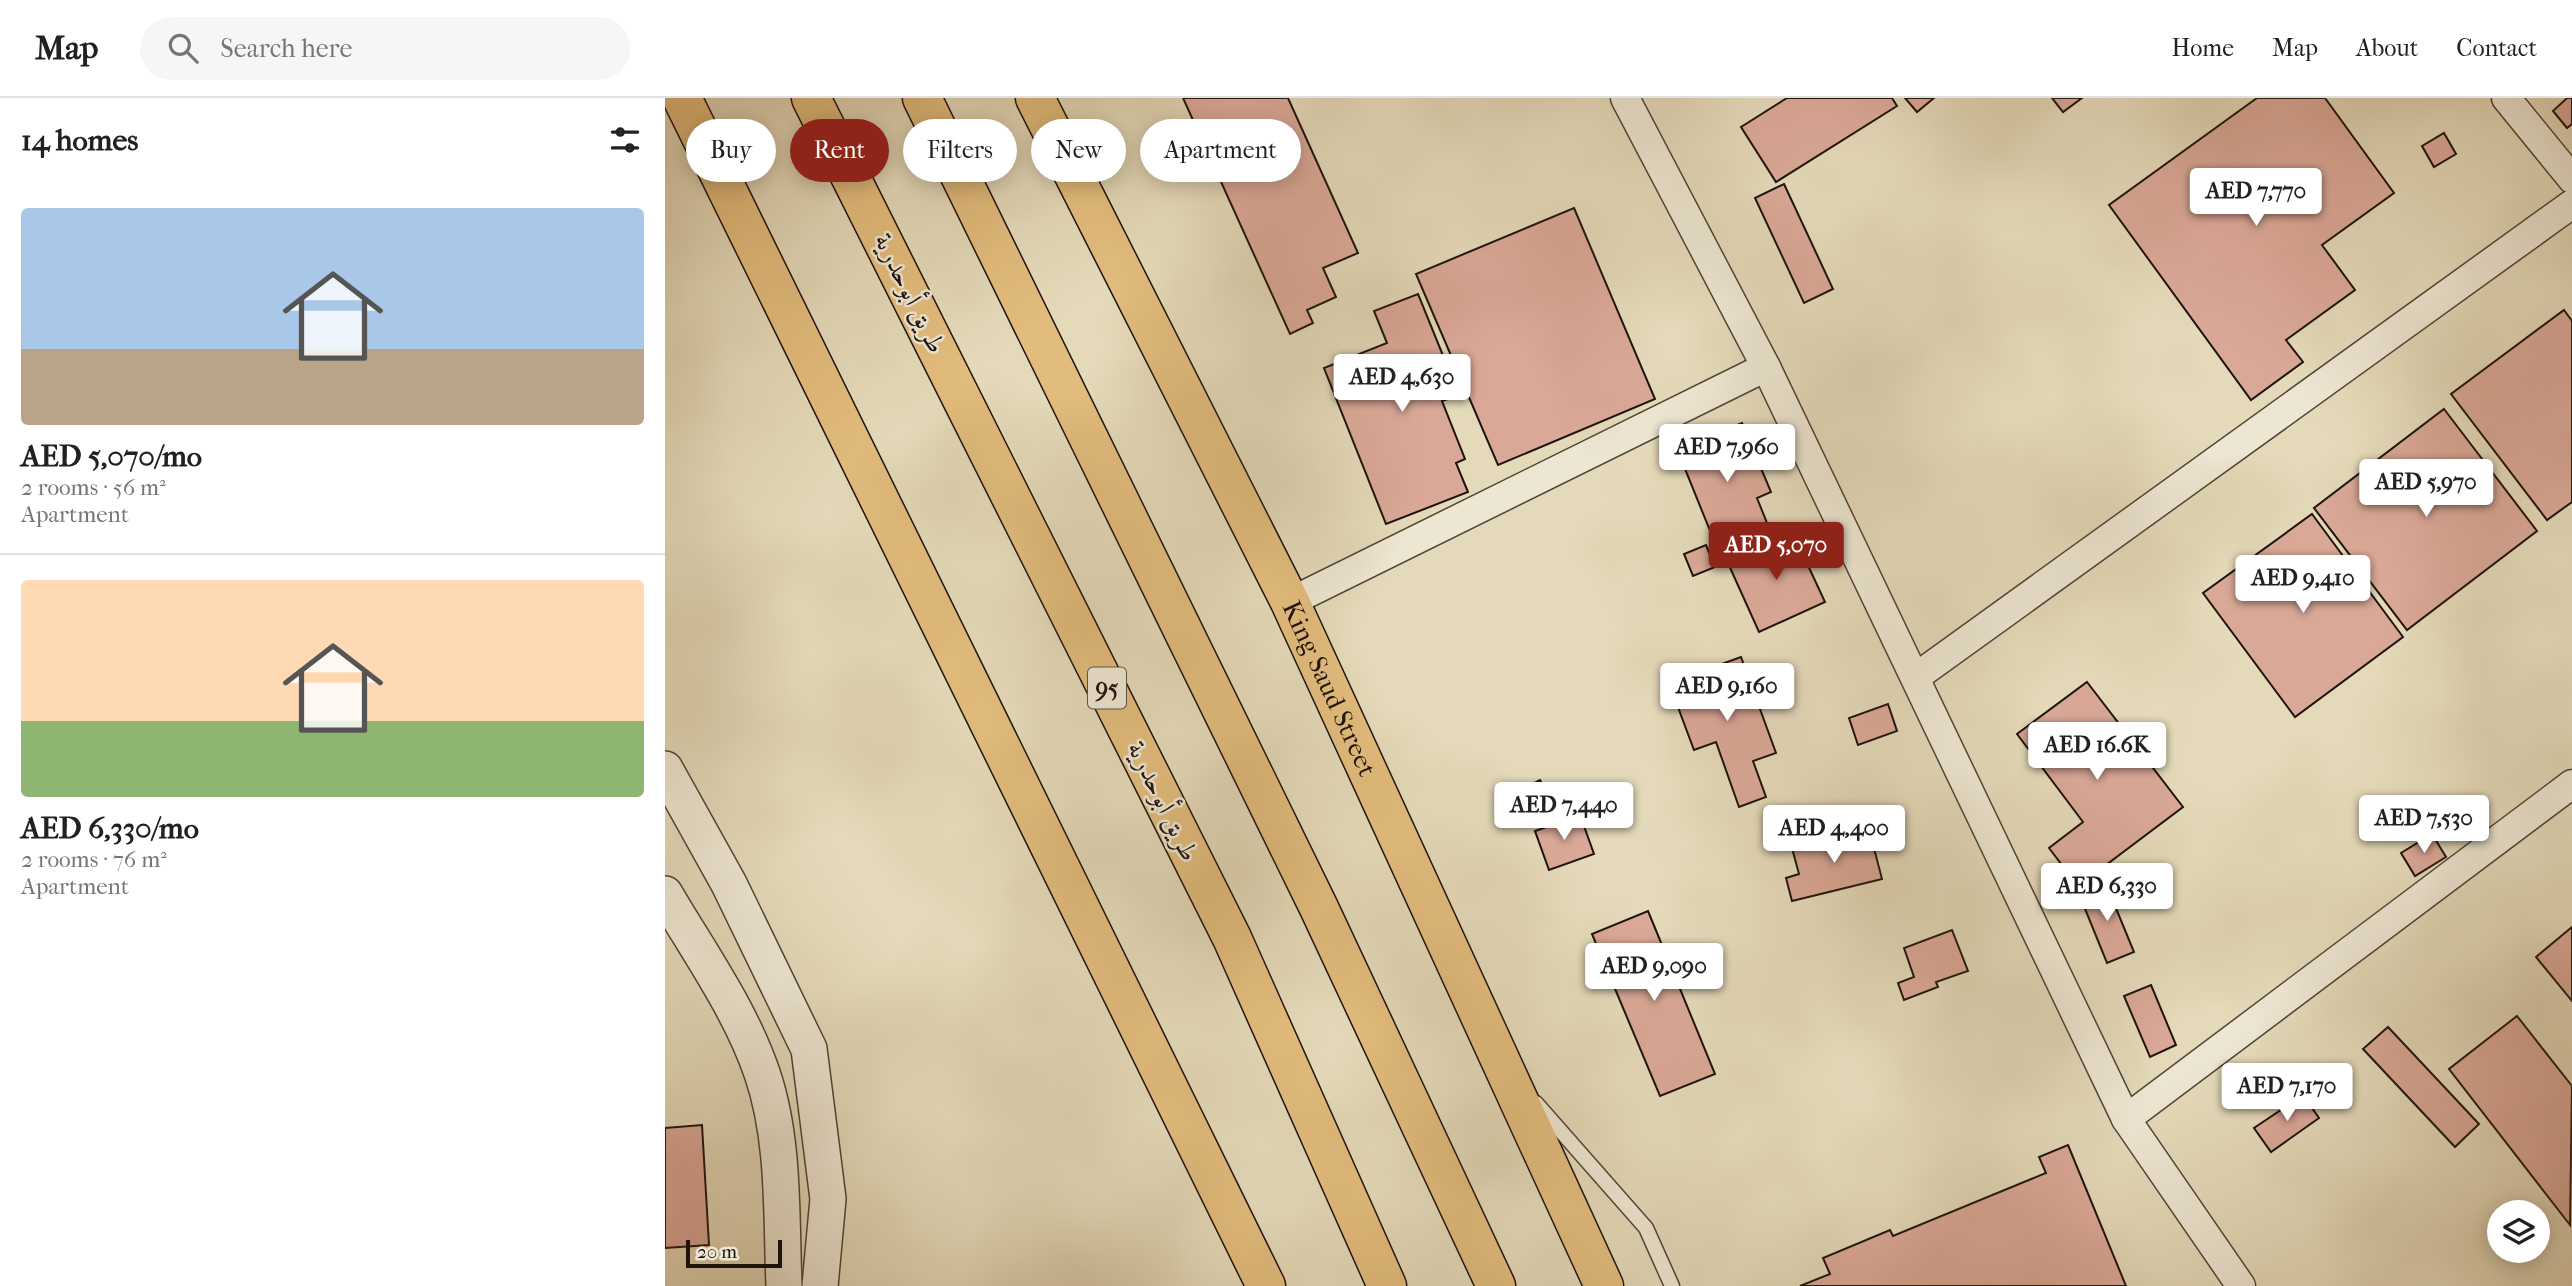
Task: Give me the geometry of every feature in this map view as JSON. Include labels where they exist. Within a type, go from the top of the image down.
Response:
[{"type":"main road","points":[[682,98],[1266,1286]]},
{"type":"main road","name":"طريق أبوحدرية","points":[[811,98],[1232,938],[1387,1286]]},
{"type":"main road","points":[[922,98],[1319,908],[1496,1286]]},
{"type":"main road","name":"King Saud Street","points":[[1035,98],[1290,602],[1604,1286]]},
{"type":"street","points":[[1625,98],[1766,367],[1916,677],[2066,1000],[2126,1119],[2241,1286]]},
{"type":"street","points":[[2506,98],[2572,179]]},
{"type":"street","points":[[1916,677],[2572,204]]},
{"type":"street","points":[[1290,602],[1766,367]]},
{"type":"street","points":[[665,769],[729,884],[809,1049],[828,1199],[820,1286]]},
{"type":"street","points":[[2126,1119],[2572,784]]},
{"type":"street","points":[[665,894],[740,1021],[763,1074],[778,1148],[784,1286]]},
{"type":"lane","points":[[1503,1066],[1646,1228],[1672,1286]]},
{"type":"building","points":[[1183,98],[1288,98],[1297,119],[1193,119]]},
{"type":"building","points":[[1787,98],[1892,98],[1897,106],[1776,182],[1741,127]]},
{"type":"building","points":[[1905,98],[1934,98],[1917,112]]},
{"type":"building","points":[[2052,98],[2082,98],[2063,112]]},
{"type":"building","points":[[2257,98],[2325,98],[2394,193],[2322,245],[2355,290],[2286,340],[2303,362],[2251,400],[2109,205]]},
{"type":"building","points":[[2567,98],[2572,98],[2572,124],[2567,128],[2553,111]]},
{"type":"building","points":[[1301,127],[1358,253],[1323,268],[1336,297],[1307,310],[1313,323],[1290,334],[1221,182],[1301,182]]},
{"type":"building","points":[[2444,133],[2456,154],[2434,167],[2422,146]]},
{"type":"building","points":[[1784,184],[1833,289],[1804,303],[1755,198]]},
{"type":"building","points":[[1574,208],[1655,399],[1498,465],[1416,274]]},
{"type":"building","points":[[1418,294],[1459,395],[1442,401],[1465,459],[1456,463],[1468,492],[1386,524],[1324,368],[1387,343],[1374,311]]},
{"type":"building","points":[[2564,310],[2572,321],[2572,502],[2547,520],[2451,394]]},
{"type":"building","points":[[2444,409],[2537,531],[2407,630],[2314,508]]},
{"type":"building","points":[[1742,423],[1771,492],[1757,498],[1769,528],[1717,548],[1677,449]]},
{"type":"building","points":[[2312,514],[2403,637],[2295,717],[2203,593]]},
{"type":"building","points":[[1792,531],[1825,602],[1759,632],[1727,561]]},
{"type":"building","points":[[1706,545],[1715,567],[1693,576],[1684,554]]},
{"type":"building","points":[[1741,657],[1776,753],[1753,761],[1766,797],[1739,807],[1716,742],[1694,750],[1669,683]]},
{"type":"building","points":[[2087,682],[2183,807],[2078,886],[2049,848],[2083,822],[2017,734]]},
{"type":"building","points":[[1888,704],[1897,731],[1858,745],[1849,718]]},
{"type":"building","points":[[1540,780],[1554,807],[1528,820],[1514,793]]},
{"type":"building","points":[[1580,815],[1594,854],[1549,870],[1535,831]]},
{"type":"building","points":[[1869,829],[1882,879],[1792,901],[1786,878],[1799,874],[1792,848]]},
{"type":"building","points":[[2432,834],[2446,857],[2415,876],[2401,853]]},
{"type":"building","points":[[2106,884],[2134,952],[2107,963],[2079,894]]},
{"type":"building","points":[[1648,911],[1715,1074],[1660,1096],[1592,934]]},
{"type":"building","points":[[2572,927],[2572,1001],[2536,957]]},
{"type":"building","points":[[1952,930],[1968,971],[1936,982],[1938,987],[1904,1000],[1898,983],[1914,977],[1904,948]]},
{"type":"building","points":[[2151,985],[2176,1045],[2150,1057],[2124,996]]},
{"type":"building","points":[[2517,1016],[2572,1086],[2570,1225],[2449,1069]]},
{"type":"building","points":[[2388,1027],[2479,1124],[2455,1147],[2363,1049]]},
{"type":"building","points":[[2303,1095],[2319,1118],[2271,1152],[2254,1128]]},
{"type":"building","points":[[702,1125],[709,1245],[665,1248],[665,1128]]},
{"type":"building","points":[[2068,1145],[2126,1286],[1800,1286],[1830,1274],[1823,1258],[1890,1230],[1893,1236],[2046,1173],[2039,1157]]}]
